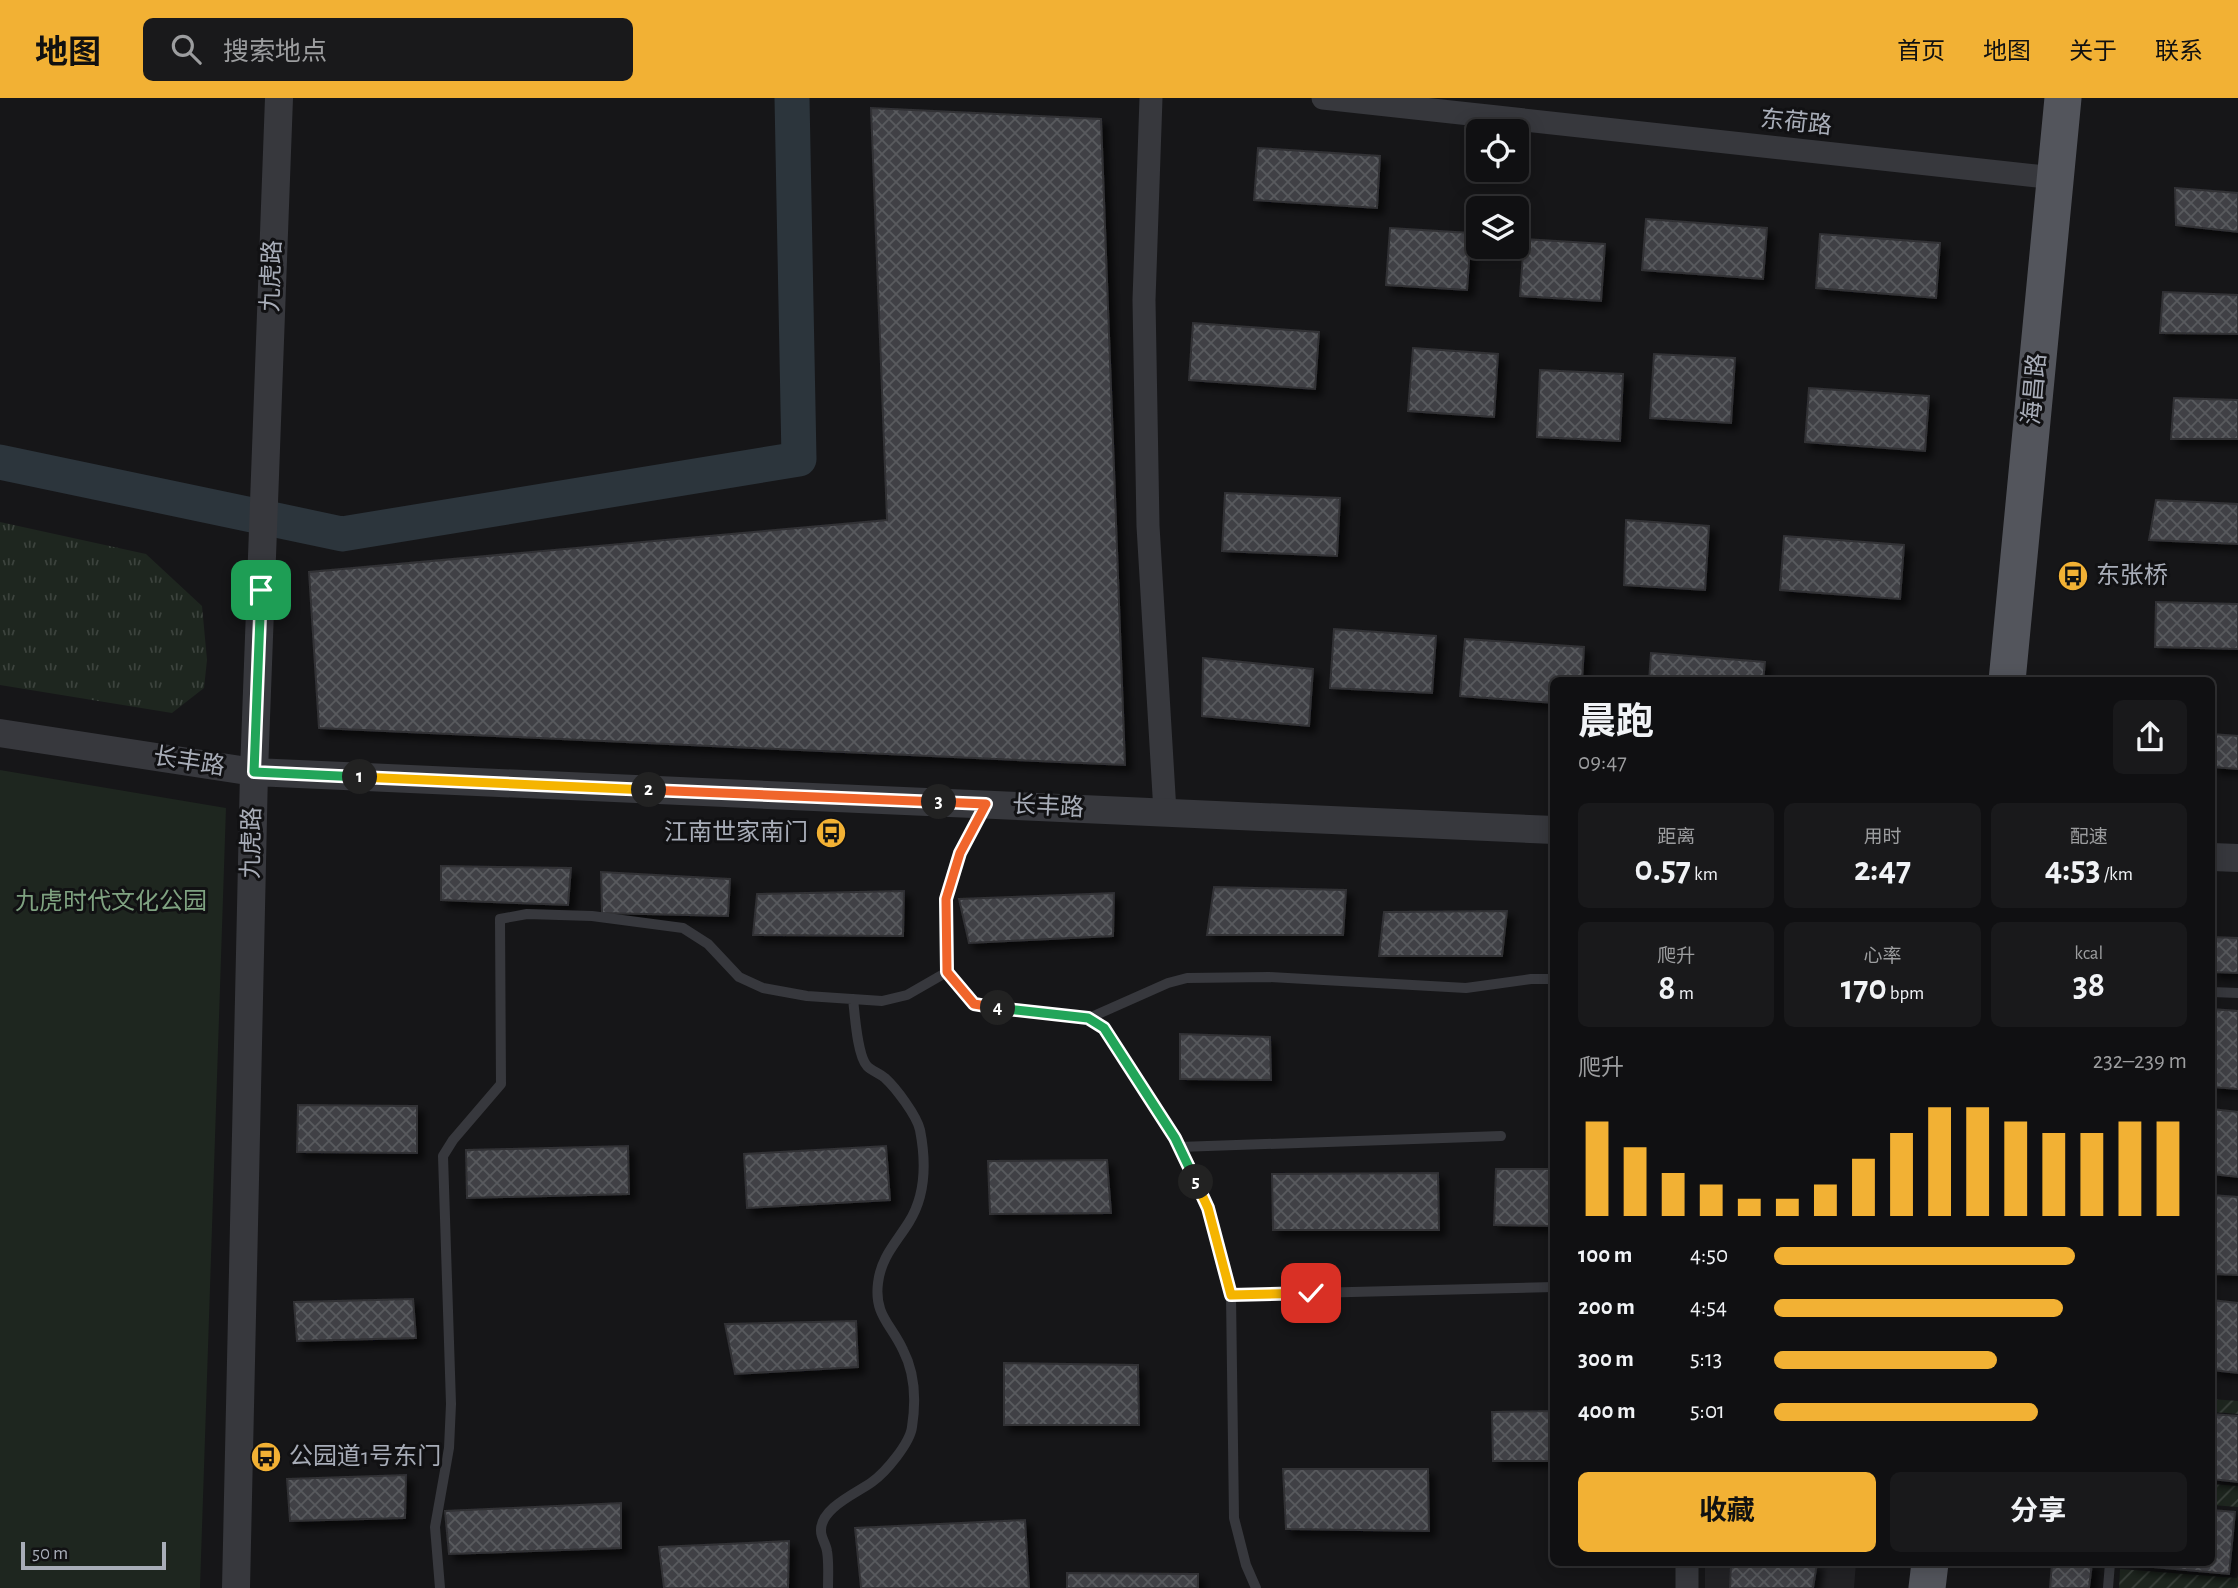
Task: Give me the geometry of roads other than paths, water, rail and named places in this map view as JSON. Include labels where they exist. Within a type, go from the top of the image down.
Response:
[{"type":"main road","name":"海昌路","points":[[2007,677],[2063,98]]},
{"type":"main road","name":"海昌路","points":[[2028,677],[2080,98]]},
{"type":"main road","points":[[1927,1588],[1930,1566]]},
{"type":"main road","points":[[1951,1588],[1953,1566]]},
{"type":"street","name":"九虎路","points":[[236,1588],[254,772],[279,98]]},
{"type":"street","points":[[1151,98],[1144,300],[1148,526],[1165,813]]},
{"type":"street","name":"东荷路","points":[[1323,98],[2055,178]]},
{"type":"street","name":"长丰路","points":[[0,733],[254,772],[1550,830]]},
{"type":"street","points":[[2215,857],[2238,858]]},
{"type":"street","points":[[1687,1566],[1687,1588]]},
{"type":"lane","points":[[986,804],[960,853],[946,899],[947,972],[974,1004],[1088,1018],[1104,1028],[1179,1147],[1208,1208],[1231,1295],[1234,1518],[1255,1588]]},
{"type":"lane","points":[[440,1588],[435,1527],[449,1448],[451,1404],[443,1156],[453,1140],[501,1084],[500,919],[527,915],[592,916],[683,928],[708,944],[739,977],[763,988],[807,996],[882,1002],[907,995],[947,972]]},
{"type":"lane","points":[[1088,1018],[1168,983],[1187,978],[1269,977],[1466,988],[1550,979]]},
{"type":"lane","points":[[2215,992],[2238,993]]},
{"type":"lane","points":[[828,1588],[827,1549],[821,1531],[825,1516],[849,1495],[880,1475],[893,1462],[912,1431],[912,1372],[902,1348],[878,1309],[878,1283],[884,1257],[908,1223],[925,1178],[920,1127],[902,1098],[885,1078],[865,1065],[853,999]]},
{"type":"lane","points":[[1179,1147],[1502,1136]]},
{"type":"lane","points":[[1231,1295],[1550,1287]]},
{"type":"lane","points":[[2108,1588],[2110,1566]]},
{"type":"waterway","points":[[0,462],[342,534],[799,459],[792,98]]},
{"type":"place","name":"东张桥","points":[[2073,576]]},
{"type":"place","name":"江南世家南门","points":[[831,833]]},
{"type":"place","name":"公园道1号东门","points":[[266,1457]]},
{"type":"park label","name":"九虎时代文化公园","points":[[111,902]]}]
